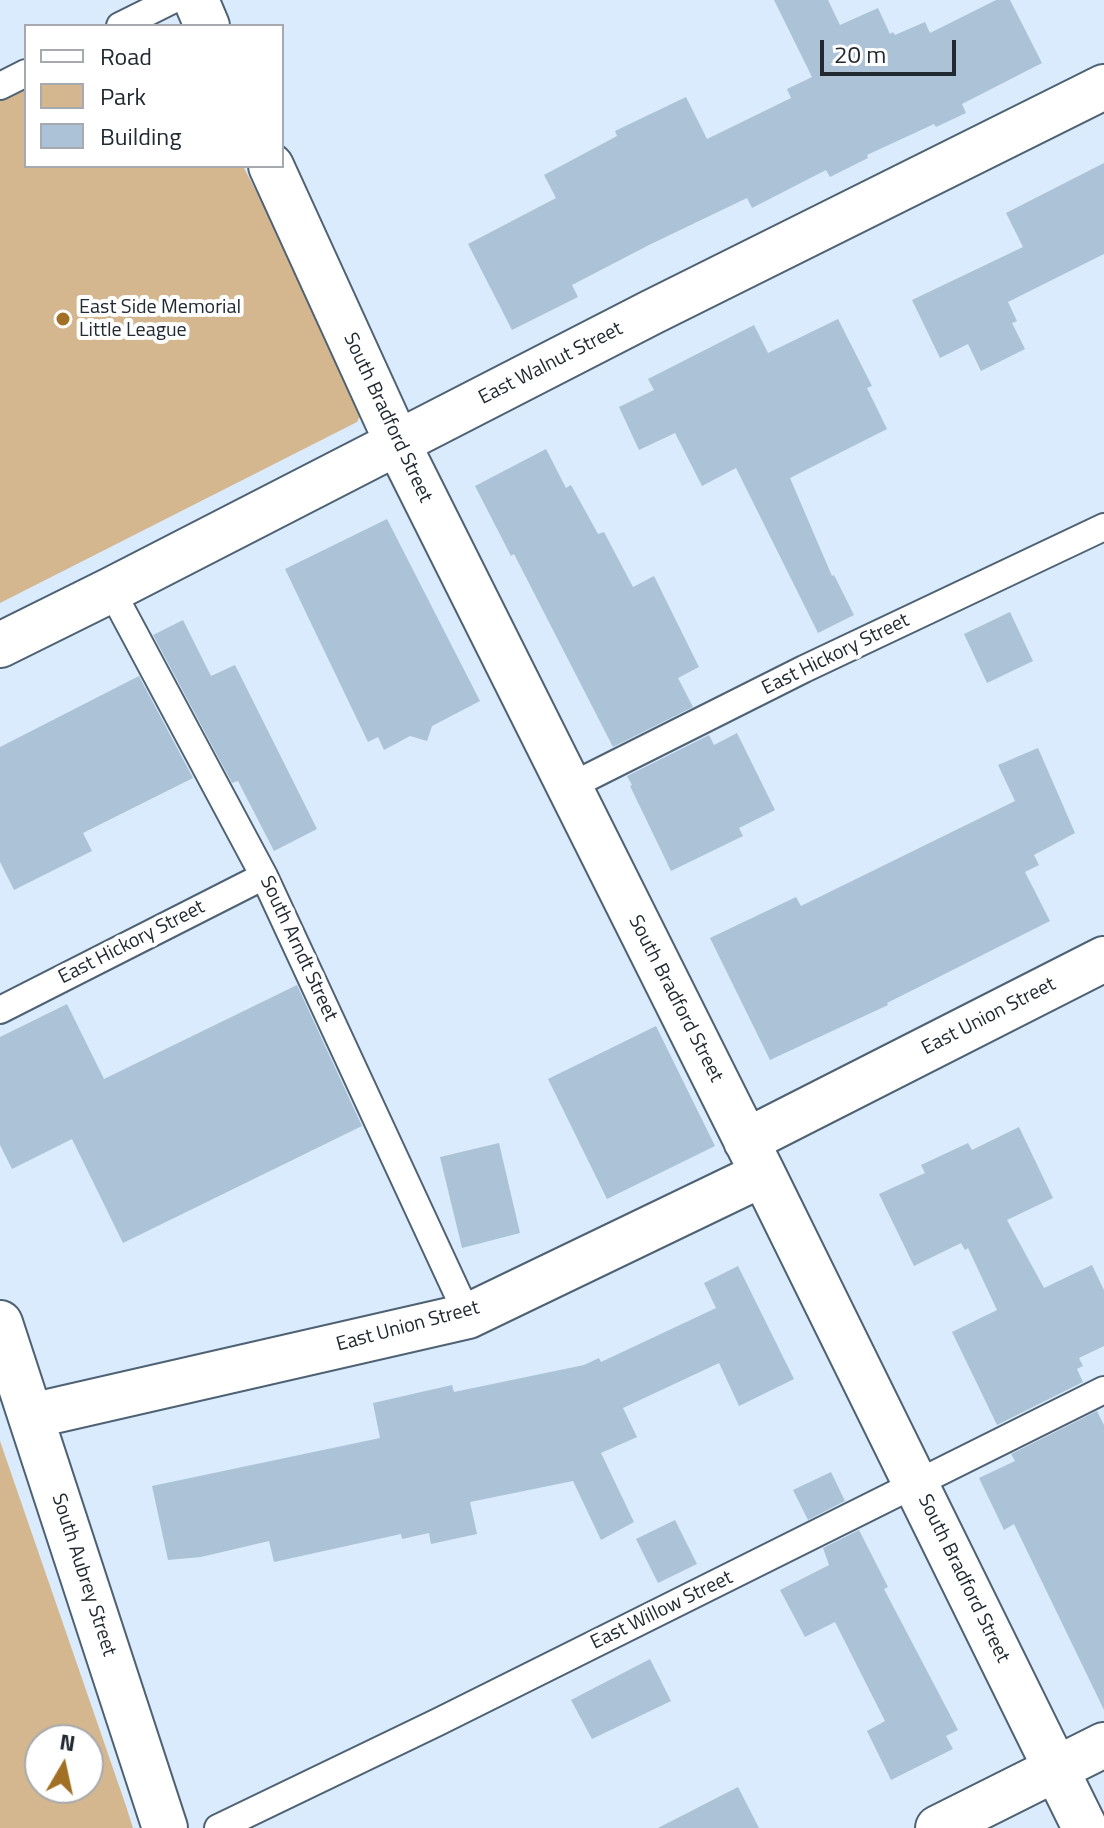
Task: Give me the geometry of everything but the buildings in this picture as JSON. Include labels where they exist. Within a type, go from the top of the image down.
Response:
[{"type":"street","points":[[196,0],[206,24]]},
{"type":"street","name":"East Walnut Street","points":[[0,645],[652,312],[1104,87]]},
{"type":"street","name":"South Bradford Street","points":[[272,168],[397,442],[1085,1828]]},
{"type":"street","name":"East Union Street","points":[[31,1416],[468,1316],[1104,959]]},
{"type":"street","name":"South Aubrey Street","points":[[0,1323],[165,1828]]},
{"type":"street","points":[[938,1828],[1104,1745]]},
{"type":"lane","points":[[124,24],[172,0]]},
{"type":"lane","points":[[0,86],[24,74]]},
{"type":"lane","name":"East Hickory Street","points":[[569,787],[804,669],[1104,527]]},
{"type":"lane","name":"South Arndt Street","points":[[111,590],[264,876],[468,1316]]},
{"type":"lane","name":"East Hickory Street","points":[[0,1010],[264,876]]},
{"type":"lane","name":"East Willow Street","points":[[218,1828],[438,1722],[1104,1390]]},
{"type":"green space","points":[[24,87],[24,168],[244,168],[362,396],[362,412],[357,422],[0,603],[0,99]]},
{"type":"green space","points":[[0,1441],[97,1724],[24,1724],[24,1804],[104,1804],[104,1744],[133,1828],[0,1828]]},
{"type":"place","name":"East Side Memorial Little League","points":[[63,319]]}]
